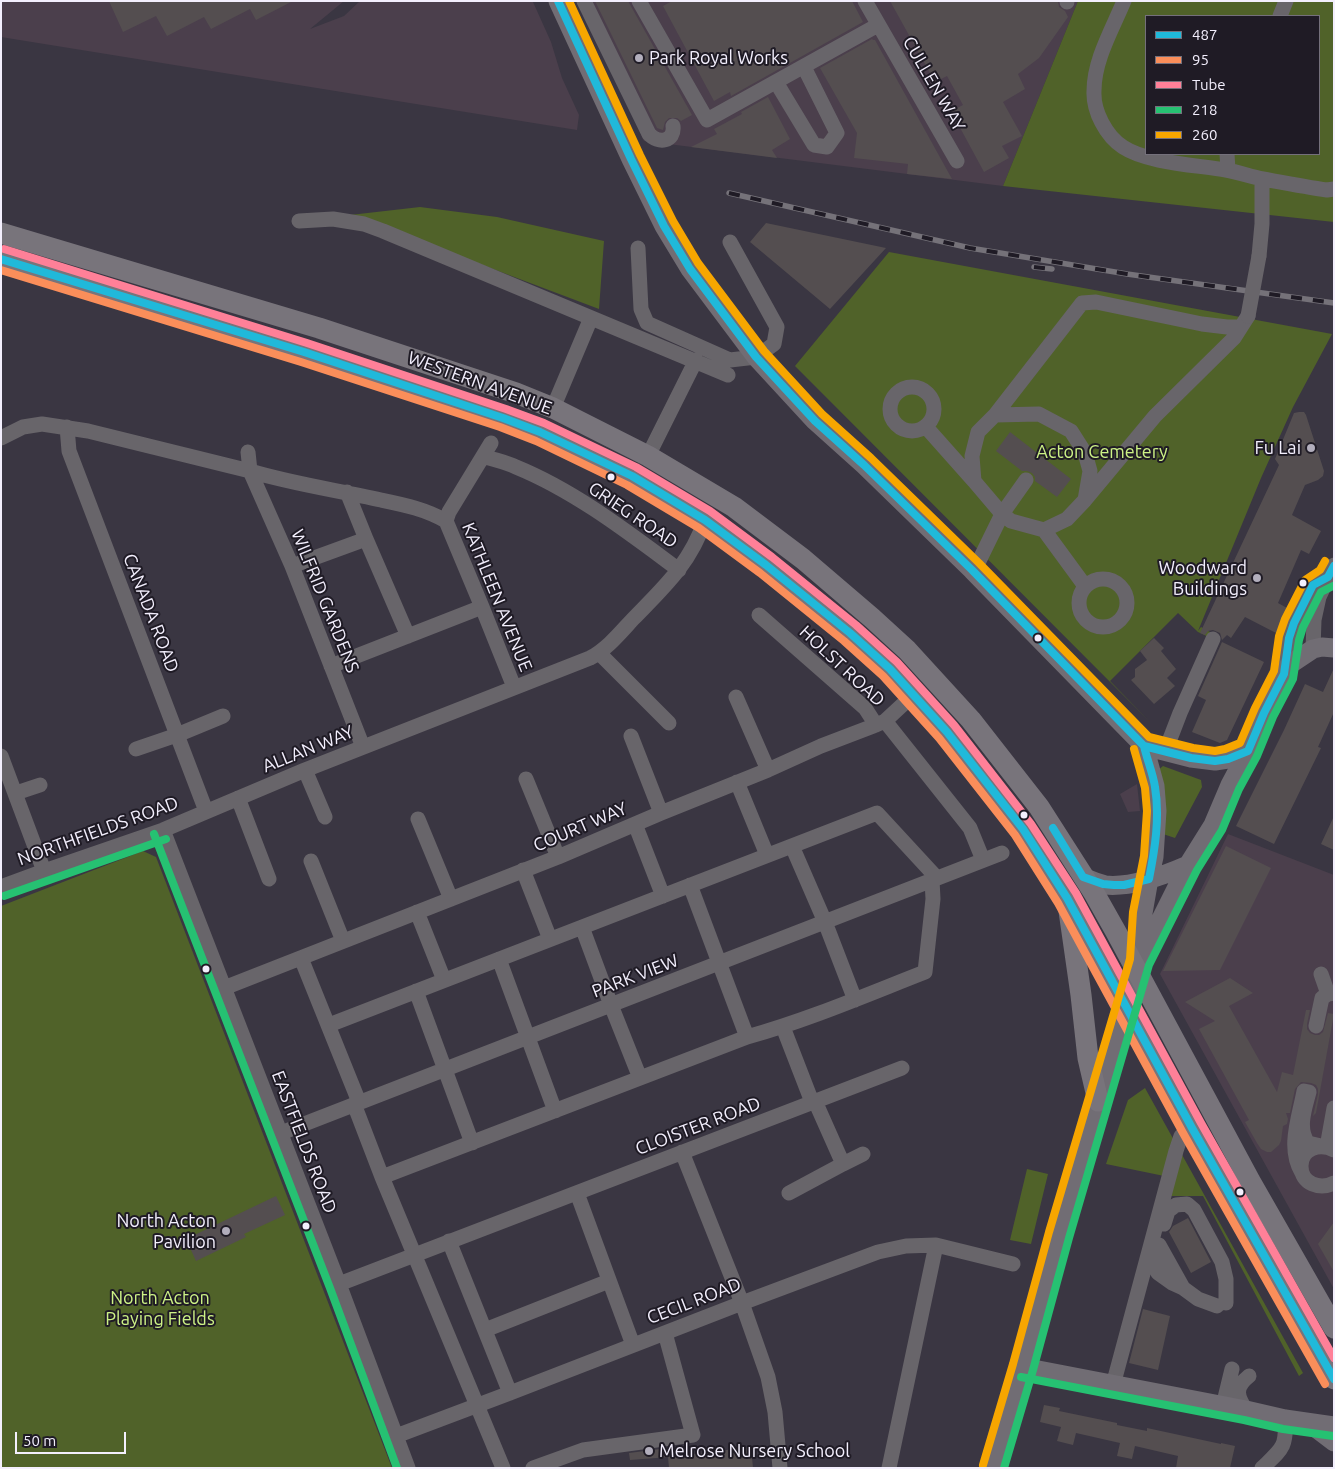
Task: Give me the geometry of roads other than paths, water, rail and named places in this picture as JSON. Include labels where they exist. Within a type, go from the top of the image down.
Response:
[{"type":"highway","name":"WESTERN AVENUE","points":[[5,234],[318,328],[516,393],[553,408],[648,456],[741,512],[838,587],[907,650],[971,720],[1039,807],[1139,966],[1250,1181],[1334,1328]]},
{"type":"highway","name":"WESTERN AVENUE","points":[[1,259],[304,352],[540,432],[624,472],[705,520],[766,565],[850,633],[890,669],[947,732],[1018,823],[1067,898],[1192,1128],[1334,1379]]},
{"type":"highway","points":[[1067,898],[1082,995],[1088,1058],[1098,1102]]},
{"type":"main road","points":[[558,1],[664,226],[690,269],[756,357],[815,421],[864,465],[972,570],[1144,746],[1194,759],[1215,761],[1228,759],[1248,751]]},
{"type":"main road","points":[[993,1468],[1023,1368],[1059,1235],[1139,966],[1188,864],[1212,825],[1264,713],[1289,665],[1312,649],[1334,648]]},
{"type":"main road","points":[[1139,966],[1142,921],[1154,857],[1157,812],[1154,786],[1144,746]]},
{"type":"main road","points":[[1083,877],[1103,884],[1124,885],[1149,879],[1188,864]]},
{"type":"main road","points":[[1023,1368],[1285,1419],[1334,1426]]},
{"type":"main road","points":[[1308,1422],[1334,1442]]},
{"type":"street","points":[[584,1],[649,134],[659,141],[666,140],[672,135],[673,126]]},
{"type":"street","points":[[639,1],[707,120],[878,25]]},
{"type":"street","name":"CULLEN WAY","points":[[865,1],[957,161]]},
{"type":"street","points":[[1124,1],[1098,62],[1093,93],[1095,106],[1101,121],[1110,135],[1122,147],[1138,155],[1228,170],[1262,179],[1327,190],[1334,189]]},
{"type":"street","points":[[1280,15],[1286,1]]},
{"type":"street","points":[[776,82],[814,145],[827,147],[837,133],[804,67]]},
{"type":"street","points":[[1227,155],[1228,170]]},
{"type":"street","points":[[1044,530],[1067,519],[1155,416],[1234,338],[1244,322],[1259,256],[1262,224],[1262,179]]},
{"type":"street","points":[[299,221],[333,219],[364,224],[728,374]]},
{"type":"street","points":[[638,248],[641,309],[647,322],[730,360],[756,357],[774,344],[777,327],[730,242]]},
{"type":"street","points":[[974,482],[972,456],[978,432],[995,415],[1082,303],[1096,302],[1202,324],[1227,327],[1244,322]]},
{"type":"street","points":[[553,408],[591,318]]},
{"type":"street","points":[[648,456],[696,360]]},
{"type":"street","points":[[995,415],[1039,414],[1071,431],[1086,453],[1090,471],[1085,500]]},
{"type":"street","points":[[1,438],[24,427],[42,424],[67,427],[250,470],[276,479],[347,492],[426,510],[446,521]]},
{"type":"street","points":[[926,426],[1002,514],[1011,521],[1044,530],[1085,586]]},
{"type":"street","name":"CANADA ROAD","points":[[67,427],[69,451],[206,811]]},
{"type":"street","name":"KATHLEEN AVENUE","points":[[491,443],[449,512],[446,521],[514,687]]},
{"type":"street","name":"WILFRID GARDENS","points":[[248,452],[250,470],[292,566],[363,747]]},
{"type":"street","name":"GRIEG ROAD","points":[[483,456],[516,466],[553,485],[605,516],[680,570]]},
{"type":"street","points":[[972,570],[980,561],[1002,514],[1026,480]]},
{"type":"street","points":[[347,492],[408,636]]},
{"type":"street","name":"ALLAN WAY","points":[[206,811],[599,653],[680,570],[692,550],[705,520]]},
{"type":"street","points":[[292,566],[366,539]]},
{"type":"street","points":[[1331,570],[1334,594]]},
{"type":"street","points":[[1312,649],[1314,620],[1319,597],[1331,570]]},
{"type":"street","points":[[1284,674],[1289,638],[1294,623],[1314,585],[1331,570]]},
{"type":"street","points":[[331,666],[482,607]]},
{"type":"street","name":"HOLST ROAD","points":[[759,615],[881,723],[970,828],[983,860]]},
{"type":"street","points":[[1165,752],[1213,639]]},
{"type":"street","points":[[599,653],[669,723]]},
{"type":"street","name":"COURT WAY","points":[[224,988],[558,857],[768,770],[821,746],[881,723],[913,695]]},
{"type":"street","points":[[736,697],[768,770]]},
{"type":"street","points":[[136,749],[223,716]]},
{"type":"street","points":[[631,736],[661,813]]},
{"type":"street","points":[[1,756],[44,871]]},
{"type":"street","points":[[305,770],[325,817]]},
{"type":"street","points":[[526,778],[558,857]]},
{"type":"street","points":[[737,782],[768,855]]},
{"type":"street","points":[[16,793],[40,785]]},
{"type":"street","points":[[238,798],[269,879]]},
{"type":"street","name":"NORTHFIELDS ROAD","points":[[1,887],[163,830],[206,811]]},
{"type":"street","points":[[329,1025],[877,812],[935,879],[925,972],[783,1027],[747,1037],[382,1177]]},
{"type":"street","points":[[418,819],[451,899]]},
{"type":"street","points":[[635,824],[663,896]]},
{"type":"street","name":"EASTFIELDS ROAD","points":[[163,830],[339,1284],[408,1468]]},
{"type":"street","points":[[792,846],[825,922],[855,1000]]},
{"type":"street","name":"PARK VIEW","points":[[281,1133],[1002,853]]},
{"type":"street","points":[[312,860],[343,941]]},
{"type":"street","points":[[523,870],[550,939]]},
{"type":"street","points":[[690,885],[747,1037]]},
{"type":"street","points":[[417,912],[444,980]]},
{"type":"street","points":[[582,927],[640,1078]]},
{"type":"street","points":[[301,958],[329,1025],[382,1177],[503,1468]]},
{"type":"street","points":[[499,959],[554,1111]]},
{"type":"street","points":[[1316,1026],[1322,998],[1331,993],[1321,974]]},
{"type":"street","points":[[416,991],[472,1143]]},
{"type":"street","points":[[783,1027],[813,1101],[843,1164]]},
{"type":"street","name":"CLOISTER ROAD","points":[[339,1284],[902,1068]]},
{"type":"street","points":[[1327,1148],[1308,1143],[1303,1135],[1302,1125],[1308,1092],[1304,1091],[1294,1147],[1298,1165],[1305,1179],[1310,1183],[1322,1187],[1334,1183]]},
{"type":"street","points":[[1327,1148],[1334,1108]]},
{"type":"street","points":[[1112,1385],[1180,1136],[1192,1128]]},
{"type":"street","points":[[1302,1173],[1301,1166],[1305,1155],[1310,1150],[1327,1148]]},
{"type":"street","points":[[682,1152],[742,1303],[768,1377],[775,1412],[780,1468]]},
{"type":"street","points":[[789,1194],[864,1154]]},
{"type":"street","points":[[576,1192],[633,1345]]},
{"type":"street","points":[[1187,1204],[1194,1210],[1222,1262],[1226,1279],[1222,1305],[1198,1299],[1158,1273],[1155,1263],[1159,1245],[1168,1211],[1176,1205],[1187,1204]]},
{"type":"street","points":[[449,1242],[510,1393]]},
{"type":"street","points":[[889,1468],[936,1245]]},
{"type":"street","name":"CECIL ROAD","points":[[396,1436],[878,1252],[906,1246],[936,1245],[1012,1264]]},
{"type":"street","points":[[485,1330],[609,1281]]},
{"type":"street","points":[[532,1468],[583,1450],[694,1435],[665,1333]]},
{"type":"street","points":[[1223,1406],[1232,1369]]},
{"type":"street","points":[[1246,1410],[1238,1398],[1242,1381],[1249,1376]]},
{"type":"street","points":[[1262,1468],[1284,1446],[1286,1435],[1285,1419]]},
{"type":"railway","points":[[729,193],[970,248],[1127,274],[1334,303]]},
{"type":"railway","points":[[1034,267],[1052,269]]},
{"type":"place","name":"Park Royal Works","points":[[639,58]]},
{"type":"place","name":"Fu Lai","points":[[1311,448]]},
{"type":"place","name":"Woodward Buildings","points":[[1257,578]]},
{"type":"place","name":"North Acton Pavilion","points":[[226,1231]]},
{"type":"place","name":"Melrose Nursery School","points":[[649,1451]]},
{"type":"park label","name":"Acton Cemetery","points":[[1102,452]]},
{"type":"park label","name":"North Acton Playing Fields","points":[[160,1308]]}]
